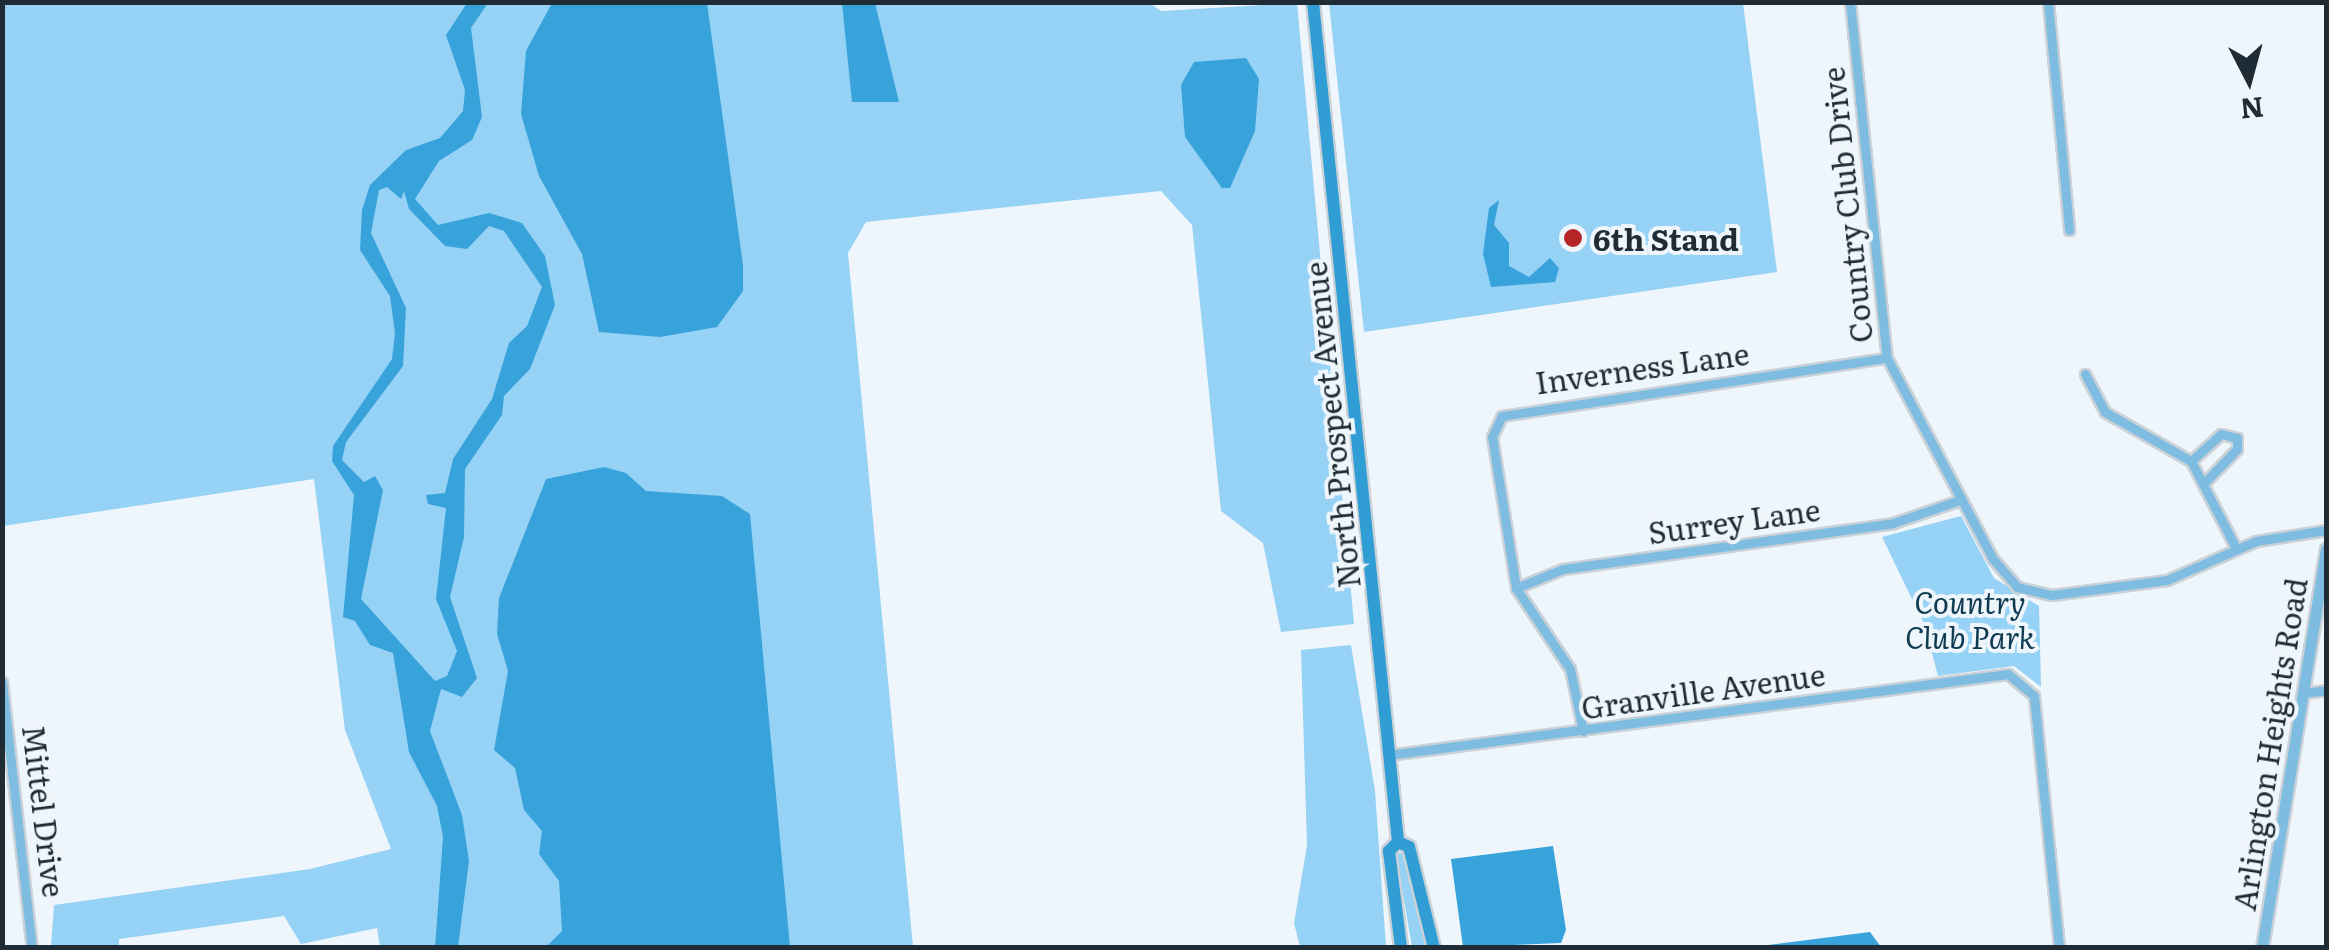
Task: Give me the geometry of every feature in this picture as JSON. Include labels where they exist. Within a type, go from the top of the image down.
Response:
[{"type":"main road","name":"North Prospect Avenue","points":[[1313,2],[1398,842]]},
{"type":"main road","name":"North Prospect Avenue","points":[[1398,842],[1389,851],[1401,948]]},
{"type":"main road","name":"North Prospect Avenue","points":[[1398,842],[1409,847],[1434,948]]},
{"type":"street","name":"Country Club Drive","points":[[1850,2],[1887,358],[1960,500],[2017,588],[2042,594],[2167,580],[2236,548],[2326,530]]},
{"type":"street","points":[[2048,2],[2069,230]]},
{"type":"street","name":"Inverness Lane","points":[[1582,731],[1566,659],[1516,588],[1492,437],[1502,416],[1887,358]]},
{"type":"street","points":[[2085,374],[2105,412],[2190,461],[2206,481],[2236,548]]},
{"type":"street","points":[[2190,461],[2221,434],[2237,438],[2237,449],[2206,481]]},
{"type":"street","name":"Surrey Lane","points":[[1516,588],[1564,569],[1892,523],[1960,500]]},
{"type":"street","name":"Arlington Heights Road","points":[[2262,948],[2326,550]]},
{"type":"street","name":"Granville Avenue","points":[[1388,755],[2008,674],[2023,679],[2034,696],[2059,948]]},
{"type":"street","name":"Mittel Drive","points":[[2,682],[32,948]]},
{"type":"street","points":[[2302,693],[2326,690]]},
{"type":"green space","points":[[1148,2],[1161,11],[1297,3],[1354,624],[1281,632],[1263,543],[1221,511],[1192,225],[1161,191],[866,222],[848,253],[913,947],[380,948],[377,928],[301,944],[284,916],[119,939],[119,947],[51,947],[54,905],[310,869],[391,849],[345,730],[314,479],[3,526],[2,3]]},
{"type":"green space","points":[[1329,3],[1743,3],[1777,272],[1364,332]]},
{"type":"green space","name":"Country Club Park","points":[[1961,516],[1994,578],[2039,606],[2041,687],[2014,666],[1938,676],[1925,626],[1882,537]]},
{"type":"green space","points":[[1351,645],[1375,791],[1386,947],[1300,947],[1294,923],[1307,845],[1301,650]]},
{"type":"green space","points":[[1404,853],[1428,947],[1412,947],[1396,854]]},
{"type":"shaded area","points":[[467,3],[488,3],[471,28],[482,117],[472,140],[439,161],[415,199],[438,225],[489,213],[522,223],[545,256],[555,305],[530,369],[504,396],[502,415],[465,469],[464,537],[450,597],[477,678],[462,697],[441,689],[430,731],[462,815],[469,861],[458,947],[435,948],[443,837],[437,806],[409,752],[393,653],[370,645],[355,621],[343,617],[354,495],[332,461],[333,446],[392,359],[395,333],[390,296],[360,250],[362,210],[370,185],[406,150],[440,138],[463,111],[465,90],[446,35]],"holes":[[[387,187],[401,199],[404,191],[409,209],[445,246],[467,249],[489,226],[504,231],[542,287],[527,326],[509,343],[492,399],[453,459],[445,493],[426,495],[428,504],[446,508],[436,599],[457,651],[447,676],[435,681],[361,599],[383,490],[375,476],[364,482],[342,460],[346,442],[403,366],[406,308],[371,233],[379,190]]]},
{"type":"shaded area","points":[[552,3],[707,3],[743,265],[743,291],[717,327],[660,337],[599,332],[582,254],[539,176],[521,114],[526,51]]},
{"type":"shaded area","points":[[842,3],[875,3],[899,102],[852,102]]},
{"type":"shaded area","points":[[1246,58],[1259,79],[1255,131],[1230,188],[1222,188],[1185,137],[1181,85],[1194,62]]},
{"type":"shaded area","points":[[1499,200],[1494,225],[1509,243],[1509,266],[1529,277],[1550,258],[1559,268],[1555,282],[1491,287],[1483,254],[1489,208]]},
{"type":"shaded area","points":[[604,467],[626,473],[646,491],[722,496],[750,514],[790,947],[546,947],[562,931],[559,881],[539,854],[542,831],[524,810],[515,768],[494,750],[508,671],[497,634],[499,598],[546,479]]},
{"type":"shaded area","points":[[1553,846],[1566,930],[1561,943],[1463,947],[1451,859]]},
{"type":"shaded area","points":[[1870,932],[1881,947],[1752,947]]},
{"type":"place","name":"6th Stand","points":[[1573,238]]}]
